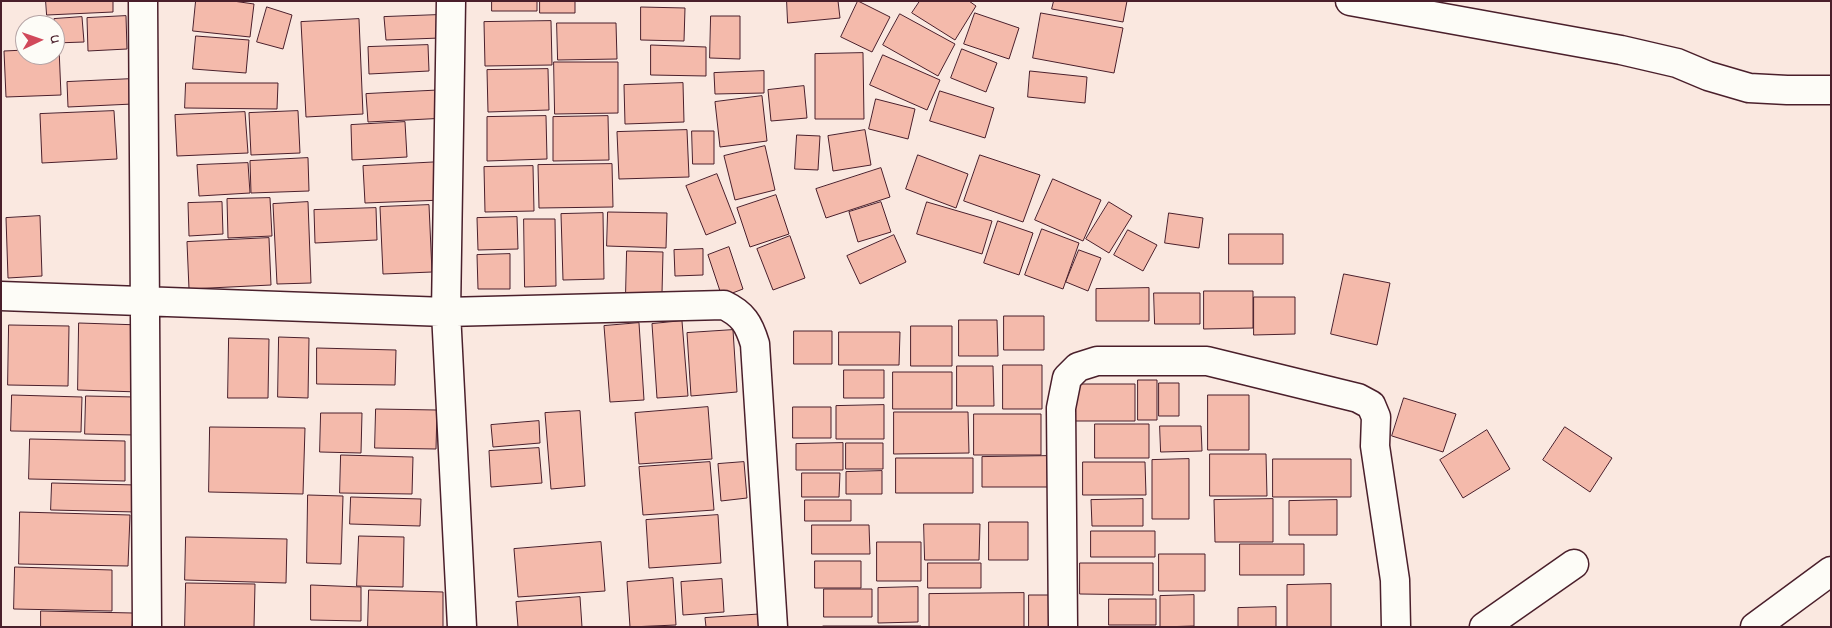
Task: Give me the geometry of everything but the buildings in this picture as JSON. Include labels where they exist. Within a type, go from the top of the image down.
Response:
[{"type":"main road","points":[[143,1],[147,627]]},
{"type":"main road","points":[[452,1],[446,312],[462,627]]},
{"type":"main road","points":[[1350,1],[1620,50],[1677,63],[1708,76],[1749,88],[1831,90]]},
{"type":"main road","points":[[1,296],[446,312],[724,305],[734,310],[743,318],[750,327],[755,344],[773,627]]},
{"type":"main road","points":[[1063,627],[1061,408],[1067,378],[1078,367],[1097,361],[1207,361],[1358,398],[1371,405],[1376,418],[1375,446],[1395,580],[1396,627]]},
{"type":"main road","points":[[1484,627],[1574,564]]},
{"type":"main road","points":[[1755,627],[1831,571]]}]
